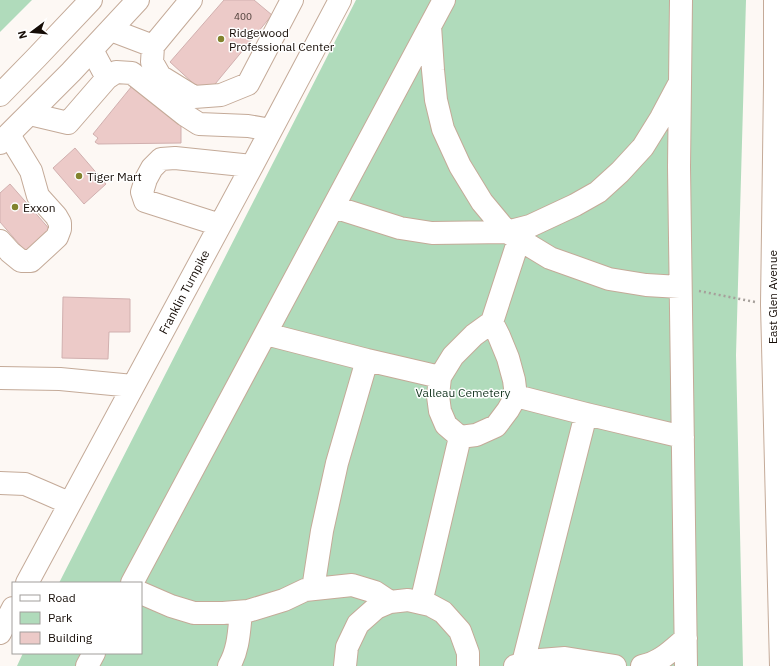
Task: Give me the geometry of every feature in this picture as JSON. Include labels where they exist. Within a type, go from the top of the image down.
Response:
[{"type":"main road","points":[[0,95],[91,0]]},
{"type":"main road","points":[[0,241],[21,261],[32,261],[57,236],[60,229],[60,223],[56,216],[38,196],[31,171],[4,139],[92,50],[138,0]]},
{"type":"main road","points":[[191,0],[153,46],[152,62],[160,76],[194,97],[221,96],[248,84],[292,0]]},
{"type":"main road","name":"Franklin Turnpike","points":[[28,582],[340,0]]},
{"type":"main road","points":[[133,582],[444,0]]},
{"type":"main road","points":[[681,0],[679,167],[686,666]]},
{"type":"main road","name":"East Glen Avenue","points":[[775,0],[779,84],[777,305],[781,666]]},
{"type":"main road","points":[[430,26],[436,100],[443,129],[463,172],[482,202],[513,236],[550,258],[609,279],[646,285],[680,287]]},
{"type":"main road","points":[[111,30],[153,46]]},
{"type":"main road","points":[[92,50],[107,78]]},
{"type":"main road","points":[[30,114],[68,123],[107,78],[116,72],[132,73],[185,115],[199,124],[248,126],[271,130]]},
{"type":"main road","points":[[334,207],[400,228],[432,233],[513,236],[598,192],[620,172],[643,147],[680,83]]},
{"type":"main road","points":[[220,225],[145,201],[142,192],[152,168],[161,159],[175,158],[252,166]]},
{"type":"main road","points":[[492,322],[500,336],[508,358],[514,380],[516,396],[496,426],[476,435],[460,436],[446,425],[440,411],[438,396],[440,377],[453,356],[474,336],[492,322],[513,236]]},
{"type":"main road","points":[[266,334],[440,377]]},
{"type":"main road","points":[[313,589],[322,531],[337,463],[367,360]]},
{"type":"main road","points":[[0,378],[60,379],[134,386]]},
{"type":"main road","points":[[516,396],[683,437]]},
{"type":"main road","points":[[586,414],[519,665],[540,660],[565,658],[615,666]]},
{"type":"main road","points":[[421,603],[460,436]]},
{"type":"main road","points":[[0,483],[25,484],[69,503]]},
{"type":"main road","points":[[142,593],[171,606],[194,613],[248,611],[284,600],[305,590],[352,585],[375,592],[390,602]]},
{"type":"main road","points":[[346,666],[346,647],[358,624],[376,608],[390,602],[408,600],[430,604],[443,612],[460,631],[468,653],[468,666]]},
{"type":"main road","points":[[0,633],[12,610]]},
{"type":"main road","points":[[230,666],[238,641],[241,612]]},
{"type":"main road","points":[[642,666],[663,658],[686,638]]},
{"type":"main road","points":[[87,666],[93,654]]},
{"type":"path","points":[[680,287],[777,305]]},
{"type":"green space","points":[[0,0],[32,0],[0,32]]},
{"type":"green space","name":"Valleau Cemetery","points":[[356,0],[746,0],[736,355],[743,666],[17,666],[23,654],[142,654],[142,582],[60,582]]},
{"type":"building","name":"Ridgewood Professional Center","points":[[224,0],[254,0],[272,15],[206,95],[170,62]]},
{"type":"building","points":[[136,81],[181,117],[181,143],[98,144],[95,142],[98,138],[93,134]]},
{"type":"building","name":"Tiger Mart","points":[[75,148],[106,184],[84,204],[53,168]]},
{"type":"building","name":"Exxon","points":[[10,184],[52,232],[27,253],[0,222],[0,193]]},
{"type":"building","points":[[63,297],[130,299],[130,332],[109,332],[108,359],[62,358]]},
{"type":"place","name":"Ridgewood Professional Center","points":[[221,39]]},
{"type":"place","name":"Tiger Mart","points":[[79,176]]},
{"type":"place","name":"Exxon","points":[[15,207]]}]
